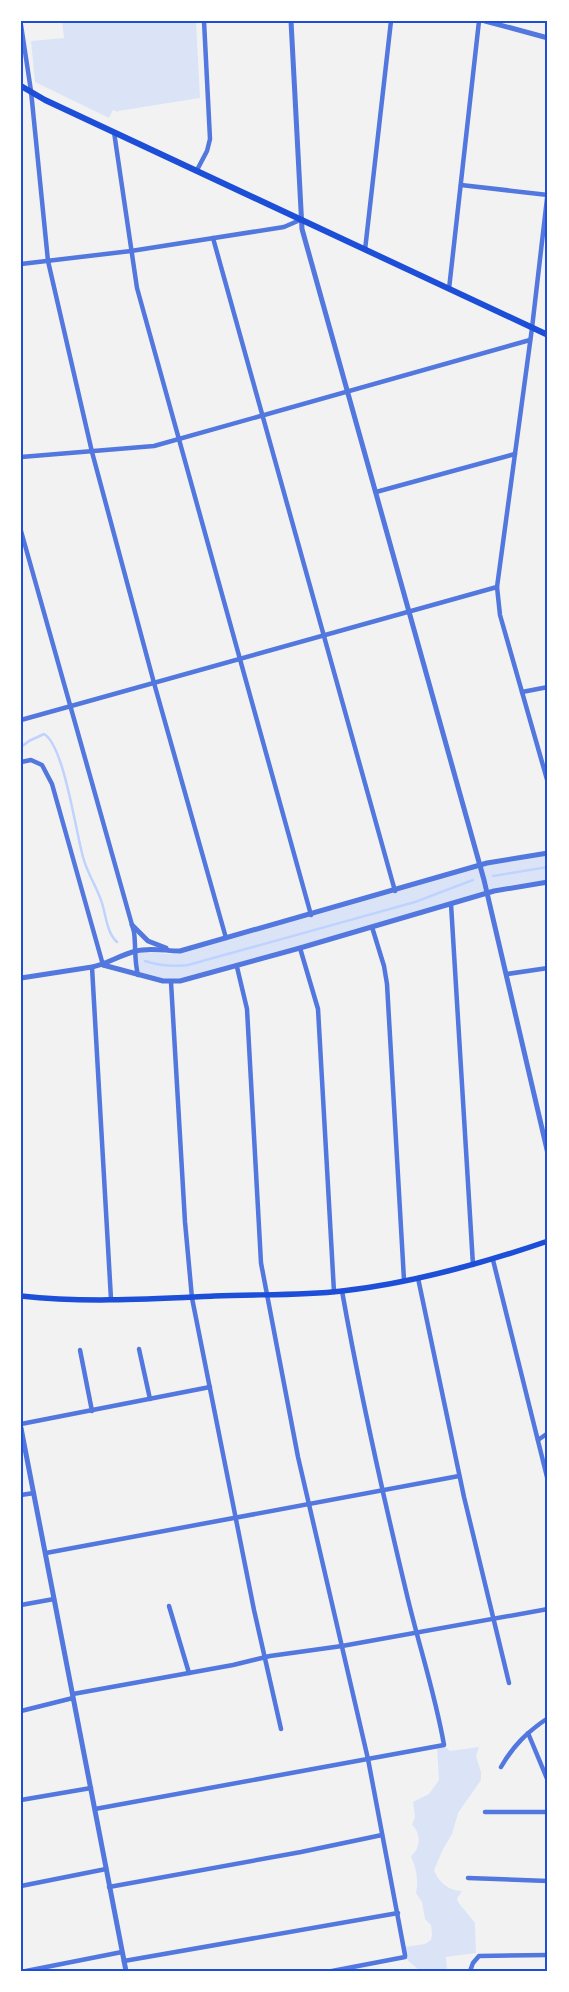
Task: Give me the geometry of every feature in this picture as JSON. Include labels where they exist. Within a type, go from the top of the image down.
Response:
[{"type":"main road","points":[[21,86],[45,100],[548,336]]},
{"type":"main road","points":[[21,1296],[58,1300],[192,1298],[334,1292],[418,1278],[473,1266],[548,1241]]},
{"type":"street","points":[[197,170],[207,151],[210,139],[204,21]]},
{"type":"street","points":[[291,21],[300,220],[488,893],[548,1154]]},
{"type":"street","points":[[365,250],[390,21]]},
{"type":"street","points":[[449,290],[479,21]]},
{"type":"street","points":[[485,21],[548,38]]},
{"type":"street","points":[[21,25],[31,91],[48,261],[92,452],[154,683],[226,938]]},
{"type":"street","points":[[114,131],[137,288],[311,915]]},
{"type":"street","points":[[461,185],[547,195]]},
{"type":"street","points":[[548,190],[532,328],[497,587],[500,615],[548,783]]},
{"type":"street","points":[[21,264],[131,251],[287,226],[300,220]]},
{"type":"street","points":[[213,238],[395,890]]},
{"type":"street","points":[[21,457],[154,446],[530,340]]},
{"type":"street","points":[[376,492],[515,454]]},
{"type":"street","points":[[21,531],[132,925],[138,974]]},
{"type":"street","points":[[21,720],[497,587]]},
{"type":"street","points":[[522,692],[548,687]]},
{"type":"street","points":[[21,762],[31,760],[42,764],[52,784],[103,965]]},
{"type":"street","points":[[103,965],[108,960],[136,951],[173,951],[311,915],[479,865],[548,853]]},
{"type":"street","points":[[21,978],[103,965],[171,982],[190,979],[488,893],[548,882]]},
{"type":"street","points":[[451,904],[473,1266]]},
{"type":"street","points":[[132,925],[148,941],[173,951]]},
{"type":"street","points":[[372,927],[384,966],[387,984],[404,1280]]},
{"type":"street","points":[[300,948],[318,1009],[334,1292]]},
{"type":"street","points":[[92,967],[111,1299]]},
{"type":"street","points":[[236,967],[247,1009],[262,1264],[267,1294],[308,1504],[368,1759],[405,1954],[405,1958],[332,1971]]},
{"type":"street","points":[[507,974],[548,968]]},
{"type":"street","points":[[171,982],[185,1222],[192,1298],[254,1610],[281,1729]]},
{"type":"street","points":[[493,1260],[548,1481]]},
{"type":"street","points":[[418,1278],[459,1476],[509,1683]]},
{"type":"street","points":[[95,1808],[444,1746],[436,1703],[382,1490],[356,1369],[342,1291]]},
{"type":"street","points":[[140,1349],[150,1399]]},
{"type":"street","points":[[80,1350],[92,1411]]},
{"type":"street","points":[[21,1424],[210,1387]]},
{"type":"street","points":[[21,1428],[126,1971]]},
{"type":"street","points":[[538,1440],[548,1433]]},
{"type":"street","points":[[46,1553],[459,1476]]},
{"type":"street","points":[[21,1495],[34,1492]]},
{"type":"street","points":[[21,1605],[54,1599]]},
{"type":"street","points":[[170,1606],[189,1673]]},
{"type":"street","points":[[21,1711],[73,1696],[266,1657],[342,1646],[548,1609]]},
{"type":"street","points":[[501,1767],[512,1749],[528,1733],[548,1718]]},
{"type":"street","points":[[528,1733],[548,1781]]},
{"type":"street","points":[[21,1800],[90,1788]]},
{"type":"street","points":[[485,1812],[548,1812]]},
{"type":"street","points":[[109,1887],[292,1854],[382,1835]]},
{"type":"street","points":[[21,1886],[106,1869]]},
{"type":"street","points":[[468,1878],[548,1881]]},
{"type":"street","points":[[124,1961],[398,1913]]},
{"type":"street","points":[[26,1971],[122,1952]]},
{"type":"street","points":[[470,1971],[474,1961],[479,1956],[548,1955]]},
{"type":"shaded area","points":[[62,21],[196,21],[200,98],[118,112],[113,110],[109,118],[35,82],[31,41],[64,38]]},
{"type":"shaded area","points":[[548,855],[548,884],[487,893],[171,982],[138,975],[136,951],[169,954],[479,865]]},
{"type":"shaded area","points":[[443,1745],[450,1751],[479,1747],[476,1756],[481,1772],[481,1780],[458,1813],[452,1834],[434,1870],[438,1878],[445,1885],[457,1891],[462,1891],[457,1898],[458,1902],[475,1923],[476,1953],[446,1957],[447,1971],[420,1971],[404,1957],[404,1947],[425,1944],[431,1940],[432,1934],[431,1925],[425,1919],[422,1902],[416,1893],[417,1874],[411,1856],[419,1841],[412,1825],[415,1817],[413,1802],[429,1794],[439,1780],[437,1747]]},
{"type":"waterway","points":[[21,747],[44,734],[51,741],[58,754],[85,863],[100,897],[109,929],[117,942]]},
{"type":"waterway","points":[[493,876],[548,867]]},
{"type":"waterway","points":[[145,961],[166,966],[188,965],[415,902],[473,880]]}]
